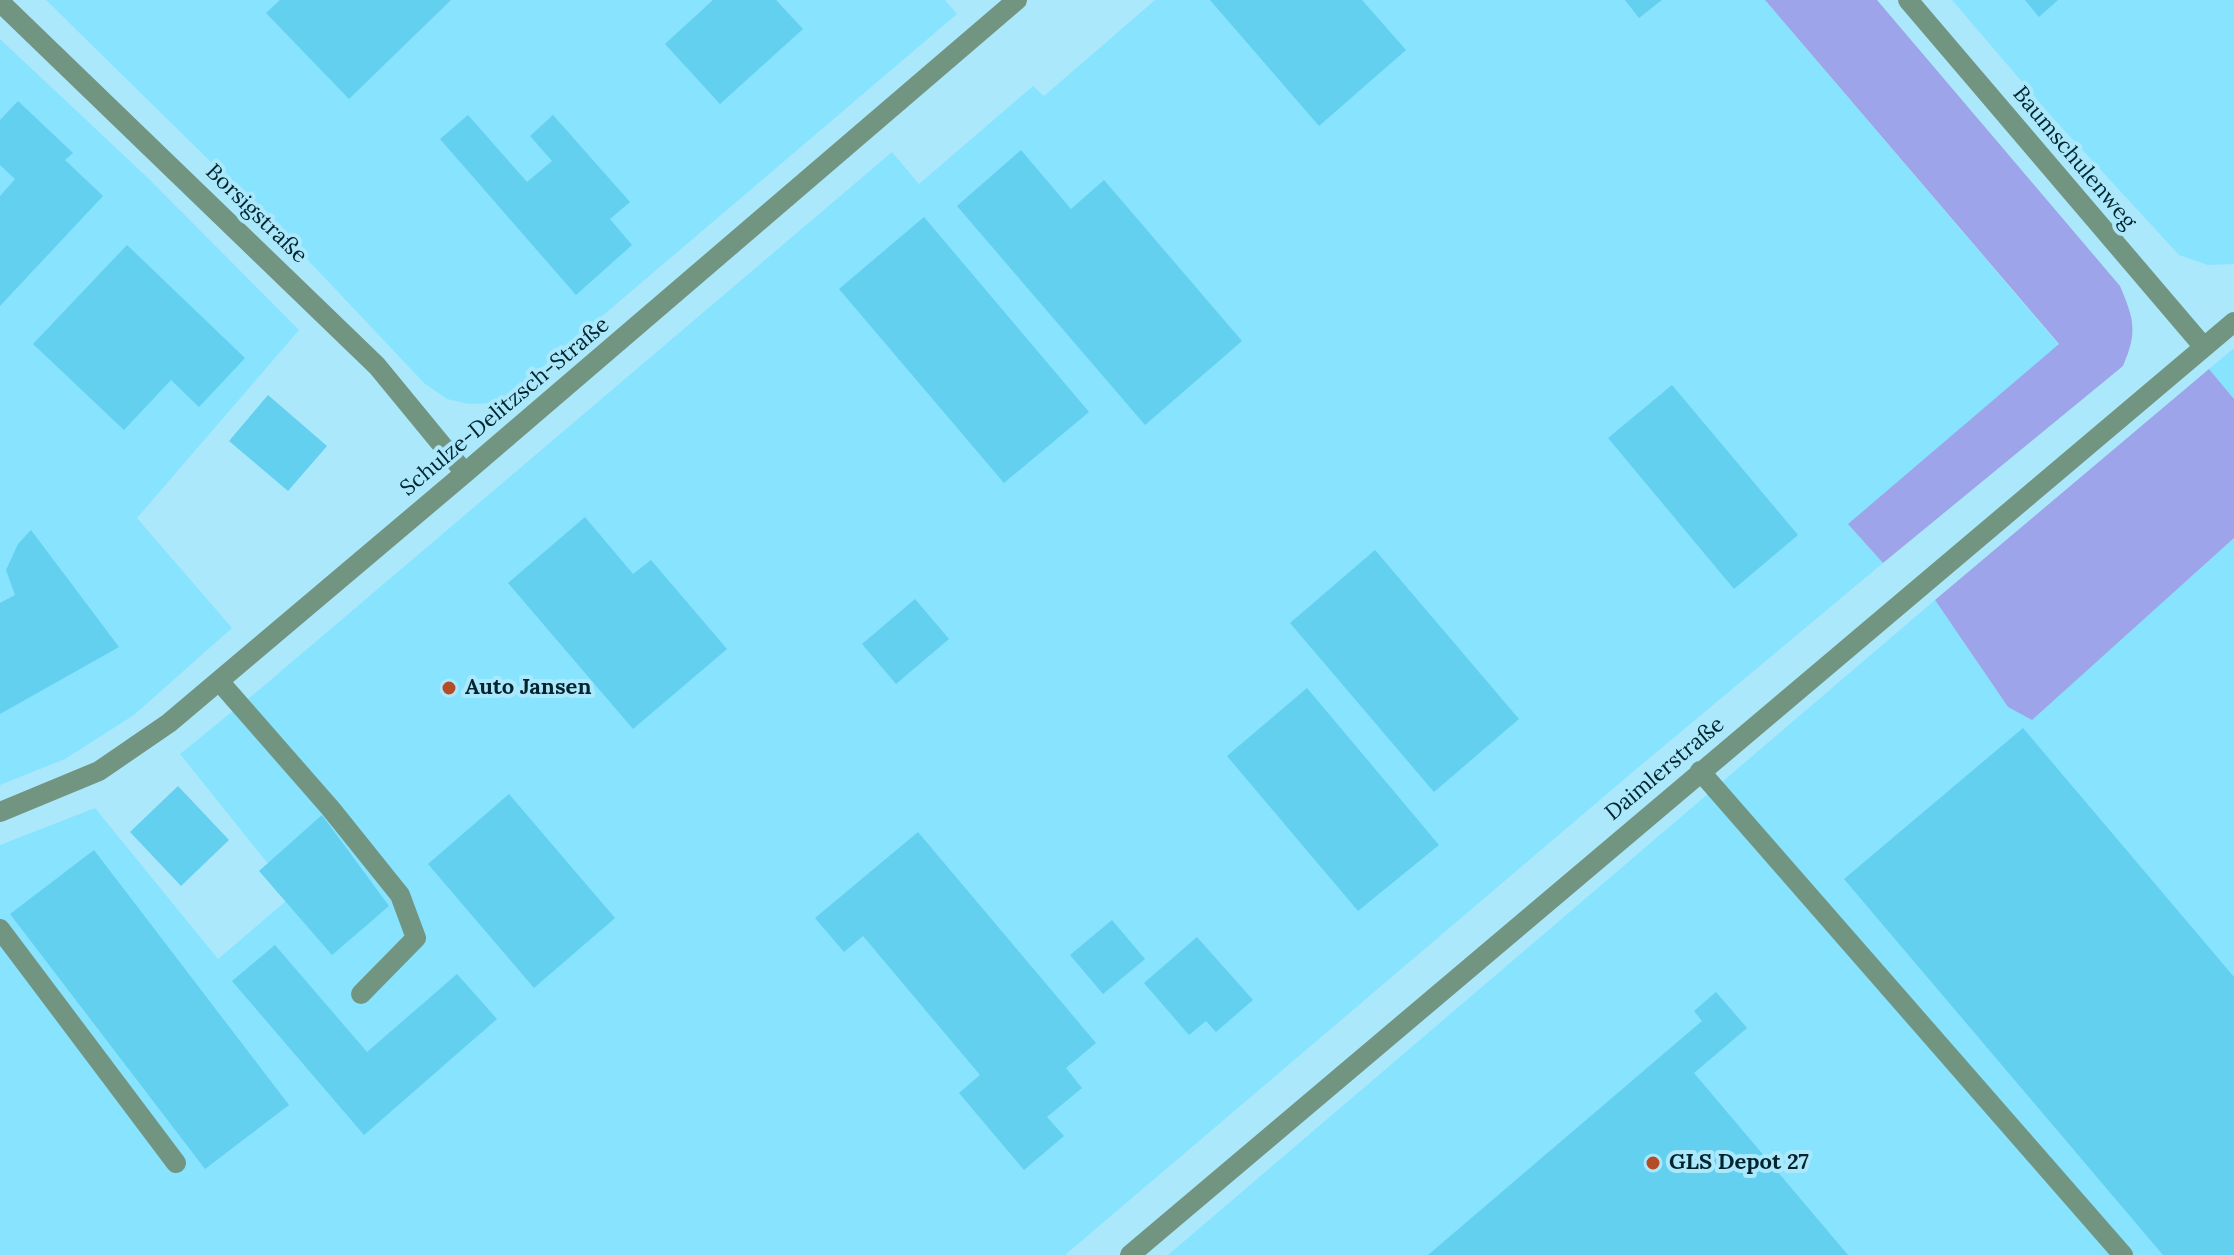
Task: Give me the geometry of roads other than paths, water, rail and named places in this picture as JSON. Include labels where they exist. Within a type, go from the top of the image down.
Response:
[{"type":"street","name":"Schulze-Delitzsch-Straße","points":[[0,812],[99,771],[169,723],[1017,0]]},
{"type":"street","name":"Baumschulenweg","points":[[1908,0],[2203,346]]},
{"type":"street","name":"Borsigstraße","points":[[0,2],[377,366],[465,473]]},
{"type":"street","name":"Daimlerstraße","points":[[1130,1255],[2234,322]]},
{"type":"street","points":[[219,681],[331,809],[400,895],[416,938],[361,994]]},
{"type":"street","points":[[1700,771],[2123,1255]]},
{"type":"street","points":[[0,929],[176,1163]]},
{"type":"place","name":"Auto Jansen","points":[[449,688]]},
{"type":"place","name":"GLS Depot 27","points":[[1653,1163]]}]
